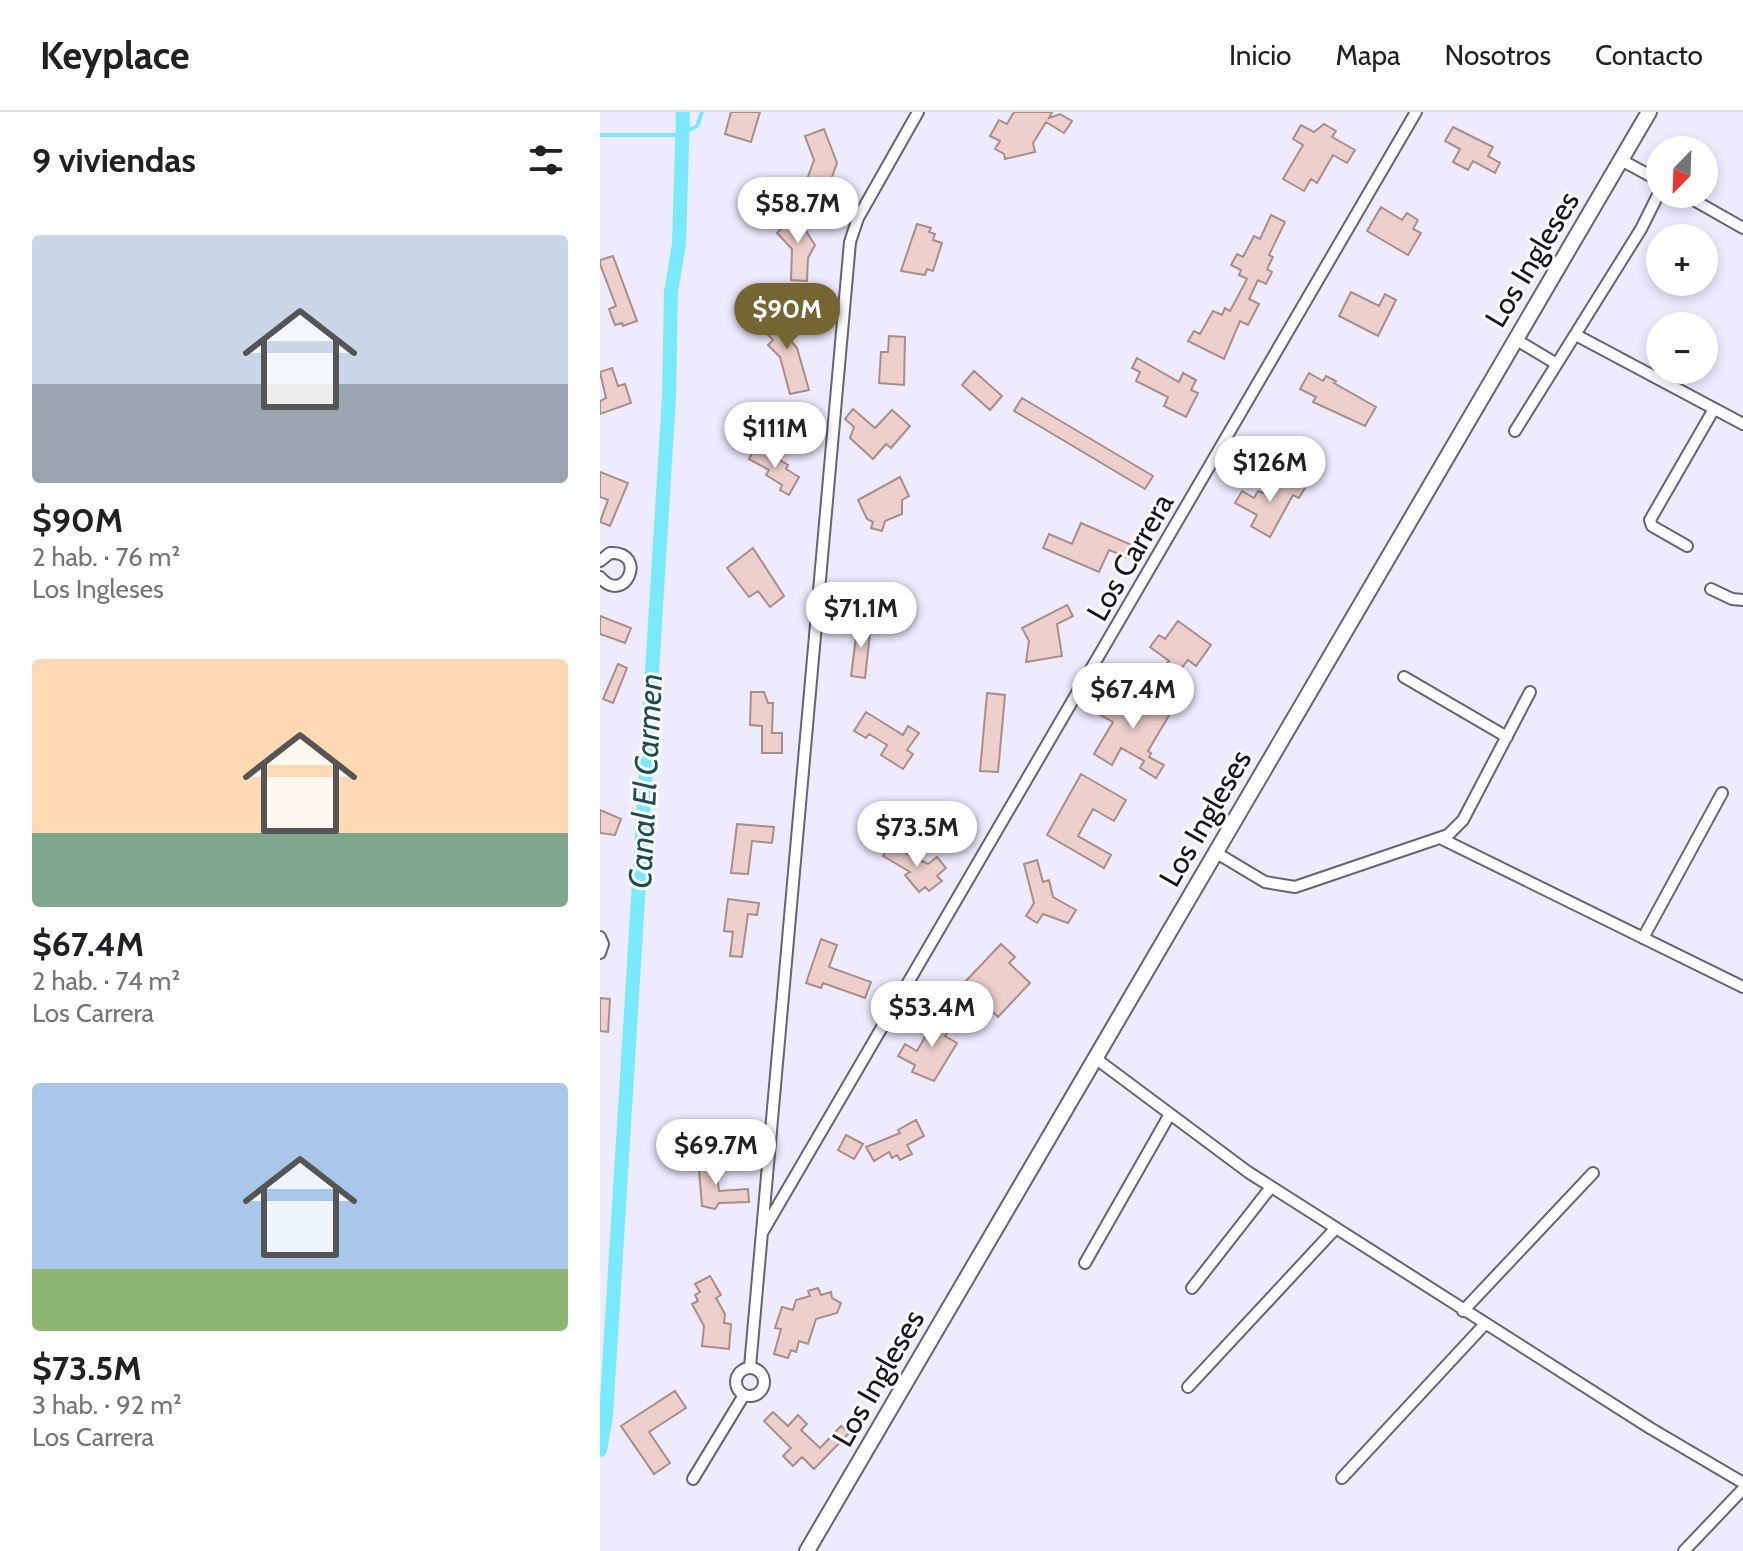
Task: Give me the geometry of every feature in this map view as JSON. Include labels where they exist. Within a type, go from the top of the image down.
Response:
[{"type":"street","points":[[750,1367],[850,242],[858,218],[918,112]]},
{"type":"street","name":"Los Carrera","points":[[762,1233],[1416,112]]},
{"type":"street","name":"Los Ingleses","points":[[807,1551],[1649,112]]},
{"type":"street","points":[[1621,160],[1646,173]]},
{"type":"street","points":[[1515,431],[1652,208]]},
{"type":"street","points":[[1708,208],[1743,228]]},
{"type":"street","points":[[1576,335],[1743,424]]},
{"type":"street","points":[[1515,339],[1555,363]]},
{"type":"street","points":[[1687,546],[1652,526],[1650,520],[1714,409]]},
{"type":"street","points":[[600,561],[610,553],[621,553],[629,560],[631,571],[627,580],[617,585],[606,583],[600,577]]},
{"type":"street","points":[[1711,589],[1732,599],[1743,600]]},
{"type":"street","points":[[1404,677],[1507,737]]},
{"type":"street","points":[[1215,852],[1265,882],[1295,887],[1440,838],[1463,820],[1530,692]]},
{"type":"street","points":[[1643,938],[1722,793]]},
{"type":"street","points":[[1440,838],[1743,987]]},
{"type":"street","points":[[600,937],[603,944],[600,953]]},
{"type":"street","points":[[1095,1058],[1271,1187],[1463,1311],[1742,1482],[1684,1551]]},
{"type":"street","points":[[1085,1263],[1170,1114]]},
{"type":"street","points":[[1463,1311],[1593,1173]]},
{"type":"street","points":[[1192,1288],[1271,1187]]},
{"type":"street","points":[[1188,1387],[1336,1228]]},
{"type":"street","points":[[1342,1478],[1485,1324]]},
{"type":"street","points":[[750,1367],[762,1375],[764,1385],[754,1396],[744,1395],[737,1389],[736,1377],[750,1367]]},
{"type":"street","points":[[693,1479],[744,1395]]},
{"type":"building","points":[[731,112],[760,112],[751,142],[725,134]]},
{"type":"building","points":[[1014,112],[1052,112],[1049,118],[1060,114],[1072,121],[1064,133],[1046,122],[1033,143],[1035,152],[1005,159],[1004,154],[995,149],[1000,141],[990,136],[999,120],[1007,124]]},
{"type":"building","points":[[1324,124],[1336,131],[1332,137],[1355,150],[1347,163],[1333,155],[1317,183],[1311,179],[1304,191],[1283,179],[1303,145],[1293,139],[1301,125],[1314,132]]},
{"type":"building","points":[[1453,127],[1493,147],[1488,156],[1500,163],[1495,173],[1473,161],[1468,170],[1453,162],[1460,149],[1445,141]]},
{"type":"building","points":[[824,129],[837,163],[829,185],[847,192],[843,206],[824,200],[817,200],[816,205],[800,199],[814,160],[805,136]]},
{"type":"building","points":[[797,207],[811,222],[804,228],[815,245],[808,258],[807,281],[791,280],[792,249],[777,233],[793,217]]},
{"type":"building","points":[[1381,207],[1402,220],[1407,213],[1418,220],[1413,229],[1421,233],[1408,255],[1367,231]]},
{"type":"building","points":[[1271,215],[1285,222],[1269,255],[1273,257],[1267,269],[1272,272],[1266,284],[1258,280],[1249,299],[1259,304],[1248,325],[1240,321],[1224,359],[1188,341],[1194,331],[1200,334],[1213,311],[1222,315],[1225,308],[1230,311],[1247,279],[1239,275],[1241,270],[1231,265],[1237,254],[1243,257],[1254,236],[1260,239]]},
{"type":"building","points":[[917,224],[931,228],[929,232],[935,234],[933,240],[942,243],[933,271],[927,269],[925,275],[901,271]]},
{"type":"building","points":[[613,256],[637,321],[623,326],[622,323],[615,325],[609,309],[616,306],[600,264],[600,260]]},
{"type":"building","points":[[1351,292],[1379,306],[1385,294],[1396,300],[1378,336],[1339,316]]},
{"type":"building","points":[[780,308],[800,332],[791,341],[797,348],[809,390],[790,394],[780,357],[768,345],[773,340],[768,335],[772,331],[765,323]]},
{"type":"building","points":[[889,336],[905,337],[904,385],[879,383],[881,352],[888,352]]},
{"type":"building","points":[[1137,358],[1179,382],[1183,373],[1196,380],[1191,390],[1198,393],[1186,417],[1164,406],[1168,397],[1136,381],[1140,372],[1132,368]]},
{"type":"building","points":[[612,368],[618,386],[625,384],[631,403],[600,414],[600,401],[606,398],[600,372]]},
{"type":"building","points":[[974,371],[1002,396],[990,410],[962,385]]},
{"type":"building","points":[[1309,373],[1323,381],[1326,376],[1336,381],[1334,383],[1376,407],[1365,426],[1313,402],[1316,397],[1300,389]]},
{"type":"building","points":[[1022,398],[1153,476],[1145,489],[1014,411]]},
{"type":"building","points":[[853,409],[875,428],[892,410],[910,426],[891,448],[886,444],[873,459],[850,438],[854,427],[845,419]]},
{"type":"building","points":[[756,446],[788,465],[786,469],[799,477],[789,495],[780,490],[782,485],[766,475],[769,470],[749,459]]},
{"type":"building","points":[[600,472],[628,483],[610,526],[600,522],[608,500],[600,497]]},
{"type":"building","points":[[1273,476],[1286,483],[1288,479],[1305,488],[1299,498],[1293,495],[1270,537],[1251,526],[1257,515],[1235,503],[1242,491],[1254,498],[1258,491],[1263,493]]},
{"type":"building","points":[[900,477],[909,496],[902,500],[902,514],[885,521],[882,531],[871,528],[873,522],[867,519],[858,500]]},
{"type":"building","points":[[1081,523],[1134,546],[1129,558],[1109,550],[1099,572],[1043,548],[1049,534],[1072,544]]},
{"type":"building","points":[[753,548],[784,596],[770,607],[758,591],[749,597],[727,568]]},
{"type":"building","points":[[1067,605],[1073,616],[1057,624],[1062,656],[1026,662],[1029,641],[1022,628]]},
{"type":"building","points":[[600,616],[631,628],[625,643],[600,634]]},
{"type":"building","points":[[1178,621],[1211,645],[1196,666],[1188,660],[1177,674],[1165,666],[1169,661],[1150,647],[1159,635],[1165,639]]},
{"type":"building","points":[[858,622],[871,624],[865,678],[851,676]]},
{"type":"building","points":[[618,664],[627,668],[613,703],[603,699]]},
{"type":"building","points":[[1133,690],[1171,712],[1148,751],[1151,753],[1149,757],[1164,765],[1156,778],[1140,768],[1144,761],[1121,748],[1112,765],[1094,754],[1113,722],[1095,712],[1101,701],[1120,712]]},
{"type":"building","points":[[751,692],[764,692],[768,703],[773,703],[772,733],[782,733],[782,753],[762,753],[762,726],[750,725]]},
{"type":"building","points":[[987,693],[1005,695],[998,772],[980,771]]},
{"type":"building","points":[[866,712],[903,735],[908,726],[919,733],[907,750],[913,754],[903,769],[881,755],[887,745],[869,734],[866,738],[854,731]]},
{"type":"building","points":[[1081,774],[1126,800],[1114,821],[1093,809],[1078,836],[1111,855],[1104,868],[1047,835]]},
{"type":"building","points":[[600,810],[621,819],[615,835],[600,833]]},
{"type":"building","points":[[737,824],[774,827],[772,843],[752,841],[748,874],[731,873]]},
{"type":"building","points":[[890,845],[928,864],[937,857],[946,868],[937,876],[942,881],[929,891],[925,887],[919,892],[905,875],[910,872],[883,856]]},
{"type":"building","points":[[1037,860],[1043,882],[1049,880],[1053,897],[1076,910],[1068,923],[1043,914],[1037,923],[1026,916],[1034,903],[1024,864]]},
{"type":"building","points":[[728,899],[759,903],[757,915],[748,914],[742,957],[730,956],[733,932],[724,931]]},
{"type":"building","points":[[821,939],[837,945],[829,967],[871,982],[865,998],[823,983],[821,988],[806,983]]},
{"type":"building","points":[[1001,944],[1015,957],[1009,963],[1030,983],[998,1017],[963,984]]},
{"type":"building","points":[[600,998],[610,999],[608,1032],[600,1031]]},
{"type":"building","points":[[939,1012],[954,1020],[945,1036],[957,1043],[934,1081],[912,1072],[915,1065],[898,1056],[905,1044],[917,1051]]},
{"type":"building","points":[[916,1120],[924,1136],[907,1145],[912,1154],[900,1160],[897,1155],[892,1158],[889,1152],[874,1161],[866,1147],[900,1133],[898,1130]]},
{"type":"building","points":[[846,1135],[863,1144],[854,1159],[838,1150]]},
{"type":"building","points":[[715,1157],[719,1191],[748,1189],[749,1202],[719,1203],[715,1209],[702,1206],[698,1158]]},
{"type":"building","points":[[710,1276],[721,1295],[716,1298],[725,1314],[724,1323],[731,1324],[729,1349],[702,1346],[704,1326],[692,1304],[698,1301],[695,1295],[700,1292],[695,1284]]},
{"type":"building","points":[[818,1288],[821,1295],[831,1292],[832,1298],[841,1303],[837,1313],[816,1319],[808,1344],[799,1341],[796,1352],[791,1350],[788,1358],[774,1354],[781,1329],[775,1328],[782,1307],[793,1310],[796,1300],[810,1296],[808,1291]]},
{"type":"building","points":[[675,1391],[686,1408],[649,1432],[670,1463],[654,1474],[621,1426]]},
{"type":"building","points":[[773,1412],[788,1426],[798,1415],[807,1424],[801,1430],[820,1448],[841,1426],[849,1433],[814,1469],[802,1457],[793,1466],[783,1456],[791,1448],[764,1421]]},
{"type":"waterway","name":"Canal El Carmen","points":[[600,1450],[606,1416],[669,397],[671,292],[679,244],[683,112]]},
{"type":"waterway","points":[[600,135],[679,135],[697,126],[702,112]]}]
